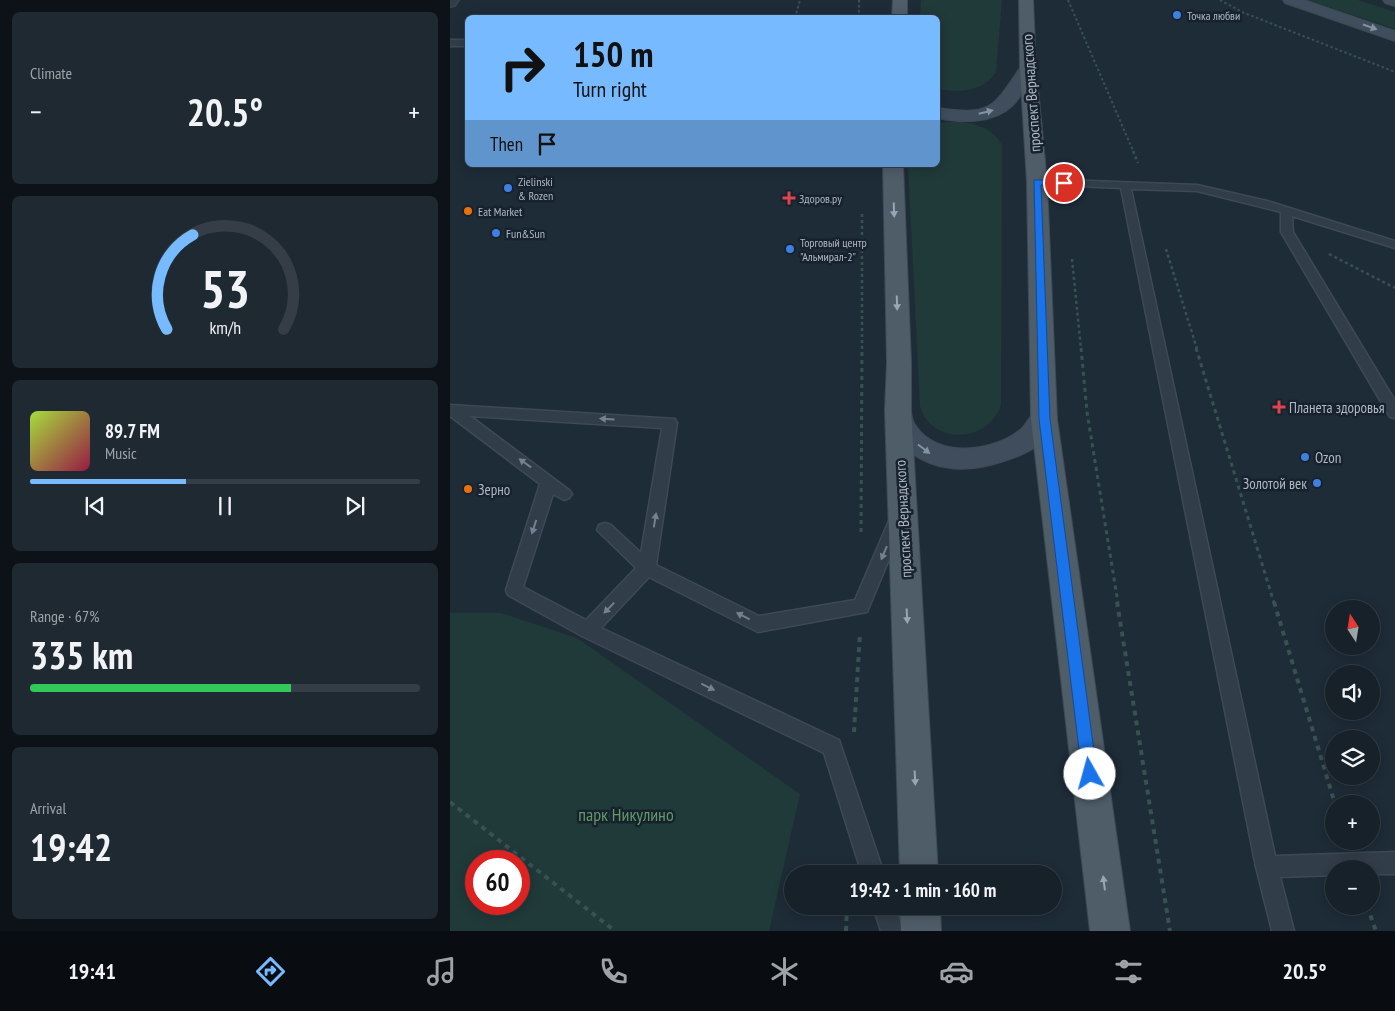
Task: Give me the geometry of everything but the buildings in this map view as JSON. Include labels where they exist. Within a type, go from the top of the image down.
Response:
[{"type":"main road","points":[[899,15],[900,0]]},
{"type":"main road","name":"проспект Вернадского","points":[[1026,0],[1028,68],[1037,182],[1044,419],[1110,931]]},
{"type":"main road","points":[[1290,0],[1395,36]]},
{"type":"main road","points":[[1390,0],[1395,2]]},
{"type":"main road","points":[[940,113],[960,116],[994,110],[1006,102],[1028,68]]},
{"type":"main road","name":"проспект Вернадского","points":[[892,167],[899,362],[898,410],[919,865]]},
{"type":"main road","points":[[898,410],[904,430],[912,440],[931,454],[956,460],[1006,451],[1028,439],[1044,419]]},
{"type":"main road","points":[[920,915],[921,931]]},
{"type":"lane","points":[[450,43],[465,43]]},
{"type":"lane","points":[[1037,182],[1198,188],[1225,193],[1286,210],[1395,245]]},
{"type":"lane","points":[[1125,184],[1267,867],[1283,931]]},
{"type":"lane","points":[[1286,210],[1287,232],[1395,413]]},
{"type":"lane","points":[[452,410],[564,494]]},
{"type":"lane","points":[[452,410],[670,423],[647,568],[588,630]]},
{"type":"lane","points":[[549,481],[514,590],[588,630],[832,747],[871,865]]},
{"type":"lane","points":[[605,530],[647,568],[758,624],[861,607],[903,508]]},
{"type":"lane","points":[[1267,867],[1395,863]]},
{"type":"lane","points":[[887,915],[892,931]]},
{"type":"path","points":[[797,15],[800,0]]},
{"type":"path","points":[[858,0],[859,15]]},
{"type":"path","points":[[1068,0],[1147,186]]},
{"type":"path","points":[[1220,0],[1242,12],[1395,72]]},
{"type":"path","points":[[861,538],[862,204]]},
{"type":"path","points":[[1165,246],[1332,795]]},
{"type":"path","points":[[1071,250],[1087,412],[1170,931]]},
{"type":"path","points":[[854,735],[861,607]]},
{"type":"path","points":[[450,802],[615,931]]},
{"type":"path","points":[[846,931],[847,915]]},
{"type":"path","points":[[1370,915],[1376,931]]},
{"type":"green space","points":[[921,0],[1002,0],[996,72],[991,79],[970,90],[940,89],[940,15],[920,15]]},
{"type":"green space","points":[[1308,0],[1358,0],[1395,12],[1395,29]]},
{"type":"green space","points":[[960,121],[979,126],[990,131],[1002,145],[1001,405],[995,418],[985,427],[973,433],[960,435],[947,433],[936,428],[926,419],[920,406],[908,167],[940,167],[940,123]]},
{"type":"green space","name":"парк Никулино","points":[[450,613],[501,613],[577,638],[800,794],[769,931],[450,931]]},
{"type":"place","name":"Точка любви","points":[[1177,15]]},
{"type":"place","name":"Zielinski & Rozen","points":[[508,188]]},
{"type":"place","name":"Здоров.ру","points":[[789,198]]},
{"type":"place","name":"Eat Market","points":[[468,211]]},
{"type":"place","name":"Fun&Sun","points":[[496,233]]},
{"type":"place","name":"Торговый центр \"Альмирал-2\"","points":[[790,249]]},
{"type":"place","name":"Планета здоровья","points":[[1279,407]]},
{"type":"place","name":"Ozon","points":[[1305,457]]},
{"type":"place","name":"Золотой век","points":[[1317,483]]},
{"type":"place","name":"Зерно","points":[[468,489]]},
{"type":"route","points":[[1064,183],[1037,182],[1044,419],[1090,774]]}]
